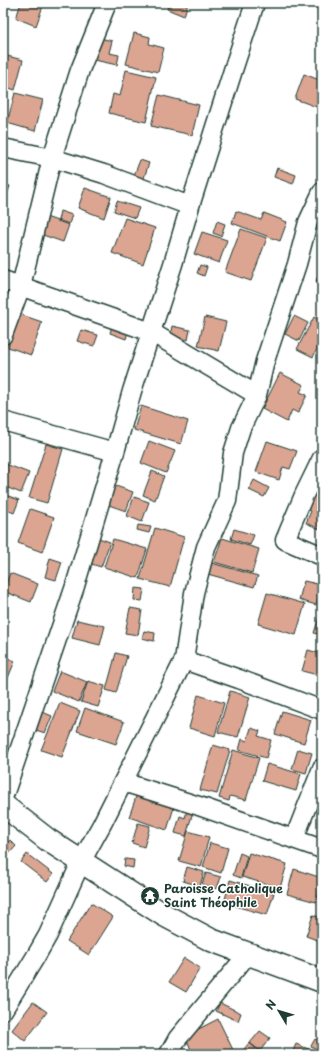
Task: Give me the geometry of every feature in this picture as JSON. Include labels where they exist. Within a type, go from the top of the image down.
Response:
[{"type":"street","points":[[3,335],[21,286],[52,158],[80,70],[107,3]]},
{"type":"street","points":[[3,798],[75,586],[132,391],[255,3]]},
{"type":"street","points":[[3,148],[52,158],[104,174],[190,206]]},
{"type":"street","points":[[3,1010],[48,935],[81,862],[102,824],[184,660],[194,593],[206,547],[228,501],[233,453],[241,428],[257,395],[265,361],[297,264],[308,222],[322,192]]},
{"type":"street","points":[[3,280],[151,332],[257,395]]},
{"type":"street","points":[[3,422],[115,452]]},
{"type":"street","points":[[322,458],[284,540],[322,556]]},
{"type":"street","points":[[184,660],[322,710]]},
{"type":"street","points":[[294,839],[322,768]]},
{"type":"street","points":[[123,782],[199,806],[322,849]]},
{"type":"street","points":[[3,805],[48,840],[164,915],[211,940],[322,981]]},
{"type":"street","points":[[169,1054],[178,1038],[248,954]]},
{"type":"building","points":[[21,3],[44,3],[36,26],[16,18]]},
{"type":"building","points":[[169,3],[188,3],[184,16],[167,9]]},
{"type":"building","points":[[134,33],[150,37],[149,44],[164,48],[158,72],[126,64]]},
{"type":"building","points":[[96,37],[112,41],[109,53],[119,55],[117,65],[90,59]]},
{"type":"building","points":[[3,55],[23,60],[15,90],[3,86]]},
{"type":"building","points":[[126,70],[156,77],[146,122],[109,113],[113,94],[120,96]]},
{"type":"building","points":[[304,74],[322,81],[322,92],[317,107],[295,99]]},
{"type":"building","points":[[15,93],[43,100],[35,131],[7,123]]},
{"type":"building","points":[[159,95],[199,105],[192,135],[151,126]]},
{"type":"building","points":[[140,160],[149,163],[143,181],[133,178]]},
{"type":"building","points":[[277,168],[296,175],[293,184],[274,177]]},
{"type":"building","points":[[3,184],[10,186],[3,206]]},
{"type":"building","points":[[85,188],[111,197],[104,218],[78,208]]},
{"type":"building","points":[[117,201],[139,208],[135,218],[114,211]]},
{"type":"building","points":[[322,205],[322,225],[314,221]]},
{"type":"building","points":[[60,211],[72,215],[69,224],[58,220]]},
{"type":"building","points":[[236,211],[261,220],[264,213],[287,222],[280,241],[232,223]]},
{"type":"building","points":[[46,217],[69,225],[63,242],[40,234]]},
{"type":"building","points":[[125,218],[155,228],[143,264],[112,253]]},
{"type":"building","points":[[217,221],[225,224],[221,236],[213,233]]},
{"type":"building","points":[[241,229],[267,238],[251,281],[225,272]]},
{"type":"building","points":[[202,232],[227,240],[219,263],[194,254]]},
{"type":"building","points":[[200,265],[207,267],[204,276],[197,273]]},
{"type":"building","points":[[321,269],[322,270],[322,283],[316,281]]},
{"type":"building","points":[[19,314],[42,322],[31,355],[8,347]]},
{"type":"building","points":[[294,316],[308,323],[299,341],[285,334]]},
{"type":"building","points":[[205,317],[226,322],[219,351],[198,346]]},
{"type":"building","points":[[314,317],[322,321],[322,339],[313,357],[297,349]]},
{"type":"building","points":[[112,326],[128,332],[126,339],[110,333]]},
{"type":"building","points":[[172,326],[190,330],[188,340],[170,336]]},
{"type":"building","points":[[81,330],[98,335],[94,346],[77,341]]},
{"type":"building","points":[[280,373],[304,385],[300,392],[307,395],[298,413],[292,410],[287,422],[262,409]]},
{"type":"building","points":[[141,406],[188,421],[181,444],[134,430]]},
{"type":"building","points":[[149,441],[175,451],[166,473],[141,463]]},
{"type":"building","points":[[267,441],[297,451],[290,469],[283,467],[279,480],[256,472]]},
{"type":"building","points":[[46,444],[63,449],[47,503],[29,498]]},
{"type":"building","points":[[3,463],[29,473],[21,493],[3,486]]},
{"type":"building","points":[[152,471],[164,476],[155,500],[143,495]]},
{"type":"building","points":[[254,480],[269,488],[264,497],[249,490]]},
{"type":"building","points":[[110,484],[133,492],[126,511],[103,503]]},
{"type":"building","points":[[310,491],[322,495],[322,530],[306,523],[311,511],[304,508]]},
{"type":"building","points":[[3,494],[19,500],[14,513],[3,508]]},
{"type":"building","points":[[134,497],[149,502],[142,522],[127,516]]},
{"type":"building","points":[[30,509],[54,517],[42,552],[18,543]]},
{"type":"building","points":[[138,525],[151,527],[149,533],[137,530]]},
{"type":"building","points":[[155,528],[184,537],[170,587],[140,579]]},
{"type":"building","points":[[234,529],[254,535],[250,545],[231,539]]},
{"type":"building","points":[[93,536],[110,542],[101,567],[85,562]]},
{"type":"building","points":[[222,538],[259,549],[252,573],[214,562]]},
{"type":"building","points":[[113,539],[147,549],[138,578],[104,567]]},
{"type":"building","points":[[50,558],[62,562],[56,580],[45,577]]},
{"type":"building","points":[[208,562],[258,576],[254,587],[204,573]]},
{"type":"building","points":[[10,573],[38,584],[31,602],[3,591]]},
{"type":"building","points":[[304,581],[322,585],[316,605],[299,600]]},
{"type":"building","points":[[135,588],[144,589],[142,601],[134,600]]},
{"type":"building","points":[[267,593],[305,604],[296,635],[258,624]]},
{"type":"building","points":[[130,608],[142,610],[138,635],[125,633]]},
{"type":"building","points":[[322,608],[322,635],[314,633]]},
{"type":"building","points":[[77,620],[105,626],[100,645],[72,638]]},
{"type":"building","points":[[144,631],[155,633],[154,641],[142,638]]},
{"type":"building","points":[[308,650],[322,654],[322,676],[302,671]]},
{"type":"building","points":[[116,653],[127,656],[116,693],[106,690]]},
{"type":"building","points":[[3,656],[15,661],[5,685],[3,684]]},
{"type":"building","points":[[60,671],[87,682],[79,702],[52,691]]},
{"type":"building","points":[[88,681],[105,686],[98,707],[81,702]]},
{"type":"building","points":[[230,691],[250,697],[238,737],[218,732]]},
{"type":"building","points":[[198,695],[224,703],[215,736],[189,728]]},
{"type":"building","points":[[60,703],[80,711],[62,757],[41,750]]},
{"type":"building","points":[[85,708],[124,722],[116,744],[77,731]]},
{"type":"building","points":[[40,711],[52,716],[45,733],[33,729]]},
{"type":"building","points":[[282,711],[311,720],[304,743],[275,734]]},
{"type":"building","points":[[251,728],[260,731],[258,736],[271,740],[266,758],[239,750],[242,739],[247,741]]},
{"type":"building","points":[[213,745],[230,750],[217,794],[200,790]]},
{"type":"building","points":[[298,749],[312,753],[306,773],[292,769]]},
{"type":"building","points":[[233,750],[259,758],[246,800],[230,796],[229,801],[219,798]]},
{"type":"building","points":[[267,764],[301,774],[296,791],[262,781]]},
{"type":"building","points":[[138,791],[175,804],[167,830],[129,817]]},
{"type":"building","points":[[188,806],[194,808],[186,836],[175,833],[180,816],[185,818]]},
{"type":"building","points":[[138,823],[150,826],[144,847],[132,843]]},
{"type":"building","points":[[188,831],[209,837],[201,867],[179,861]]},
{"type":"building","points":[[10,840],[16,846],[9,854],[3,848]]},
{"type":"building","points":[[210,843],[228,848],[221,873],[203,867]]},
{"type":"building","points":[[240,853],[247,856],[241,878],[233,875]]},
{"type":"building","points":[[249,853],[287,864],[280,888],[242,877]]},
{"type":"building","points":[[27,854],[53,874],[47,882],[21,862]]},
{"type":"building","points":[[125,859],[134,860],[133,868],[124,866]]},
{"type":"building","points":[[187,867],[204,872],[200,886],[183,881]]},
{"type":"building","points":[[294,869],[322,878],[316,902],[287,894]]},
{"type":"building","points":[[206,873],[221,877],[217,889],[202,884]]},
{"type":"building","points":[[230,880],[274,893],[267,915],[224,903]]},
{"type":"building","points":[[91,903],[113,917],[89,955],[67,941]]},
{"type":"building","points":[[313,915],[322,918],[322,936],[320,941],[306,936]]},
{"type":"building","points":[[184,958],[200,968],[186,992],[169,982]]},
{"type":"building","points":[[33,1002],[47,1012],[25,1041],[12,1030]]},
{"type":"building","points":[[220,1003],[241,1013],[238,1021],[216,1011]]},
{"type":"building","points":[[218,1019],[235,1054],[193,1054],[185,1036]]},
{"type":"building","points":[[260,1031],[270,1038],[260,1051],[250,1043]]},
{"type":"building","points":[[315,1039],[322,1042],[322,1052],[311,1046]]},
{"type":"building","points":[[249,1043],[263,1054],[240,1054]]},
{"type":"building","points":[[296,1044],[321,1054],[287,1054],[288,1051],[292,1053]]},
{"type":"place","name":"Paroisse Catholique Saint Théophile","points":[[150,896]]}]
